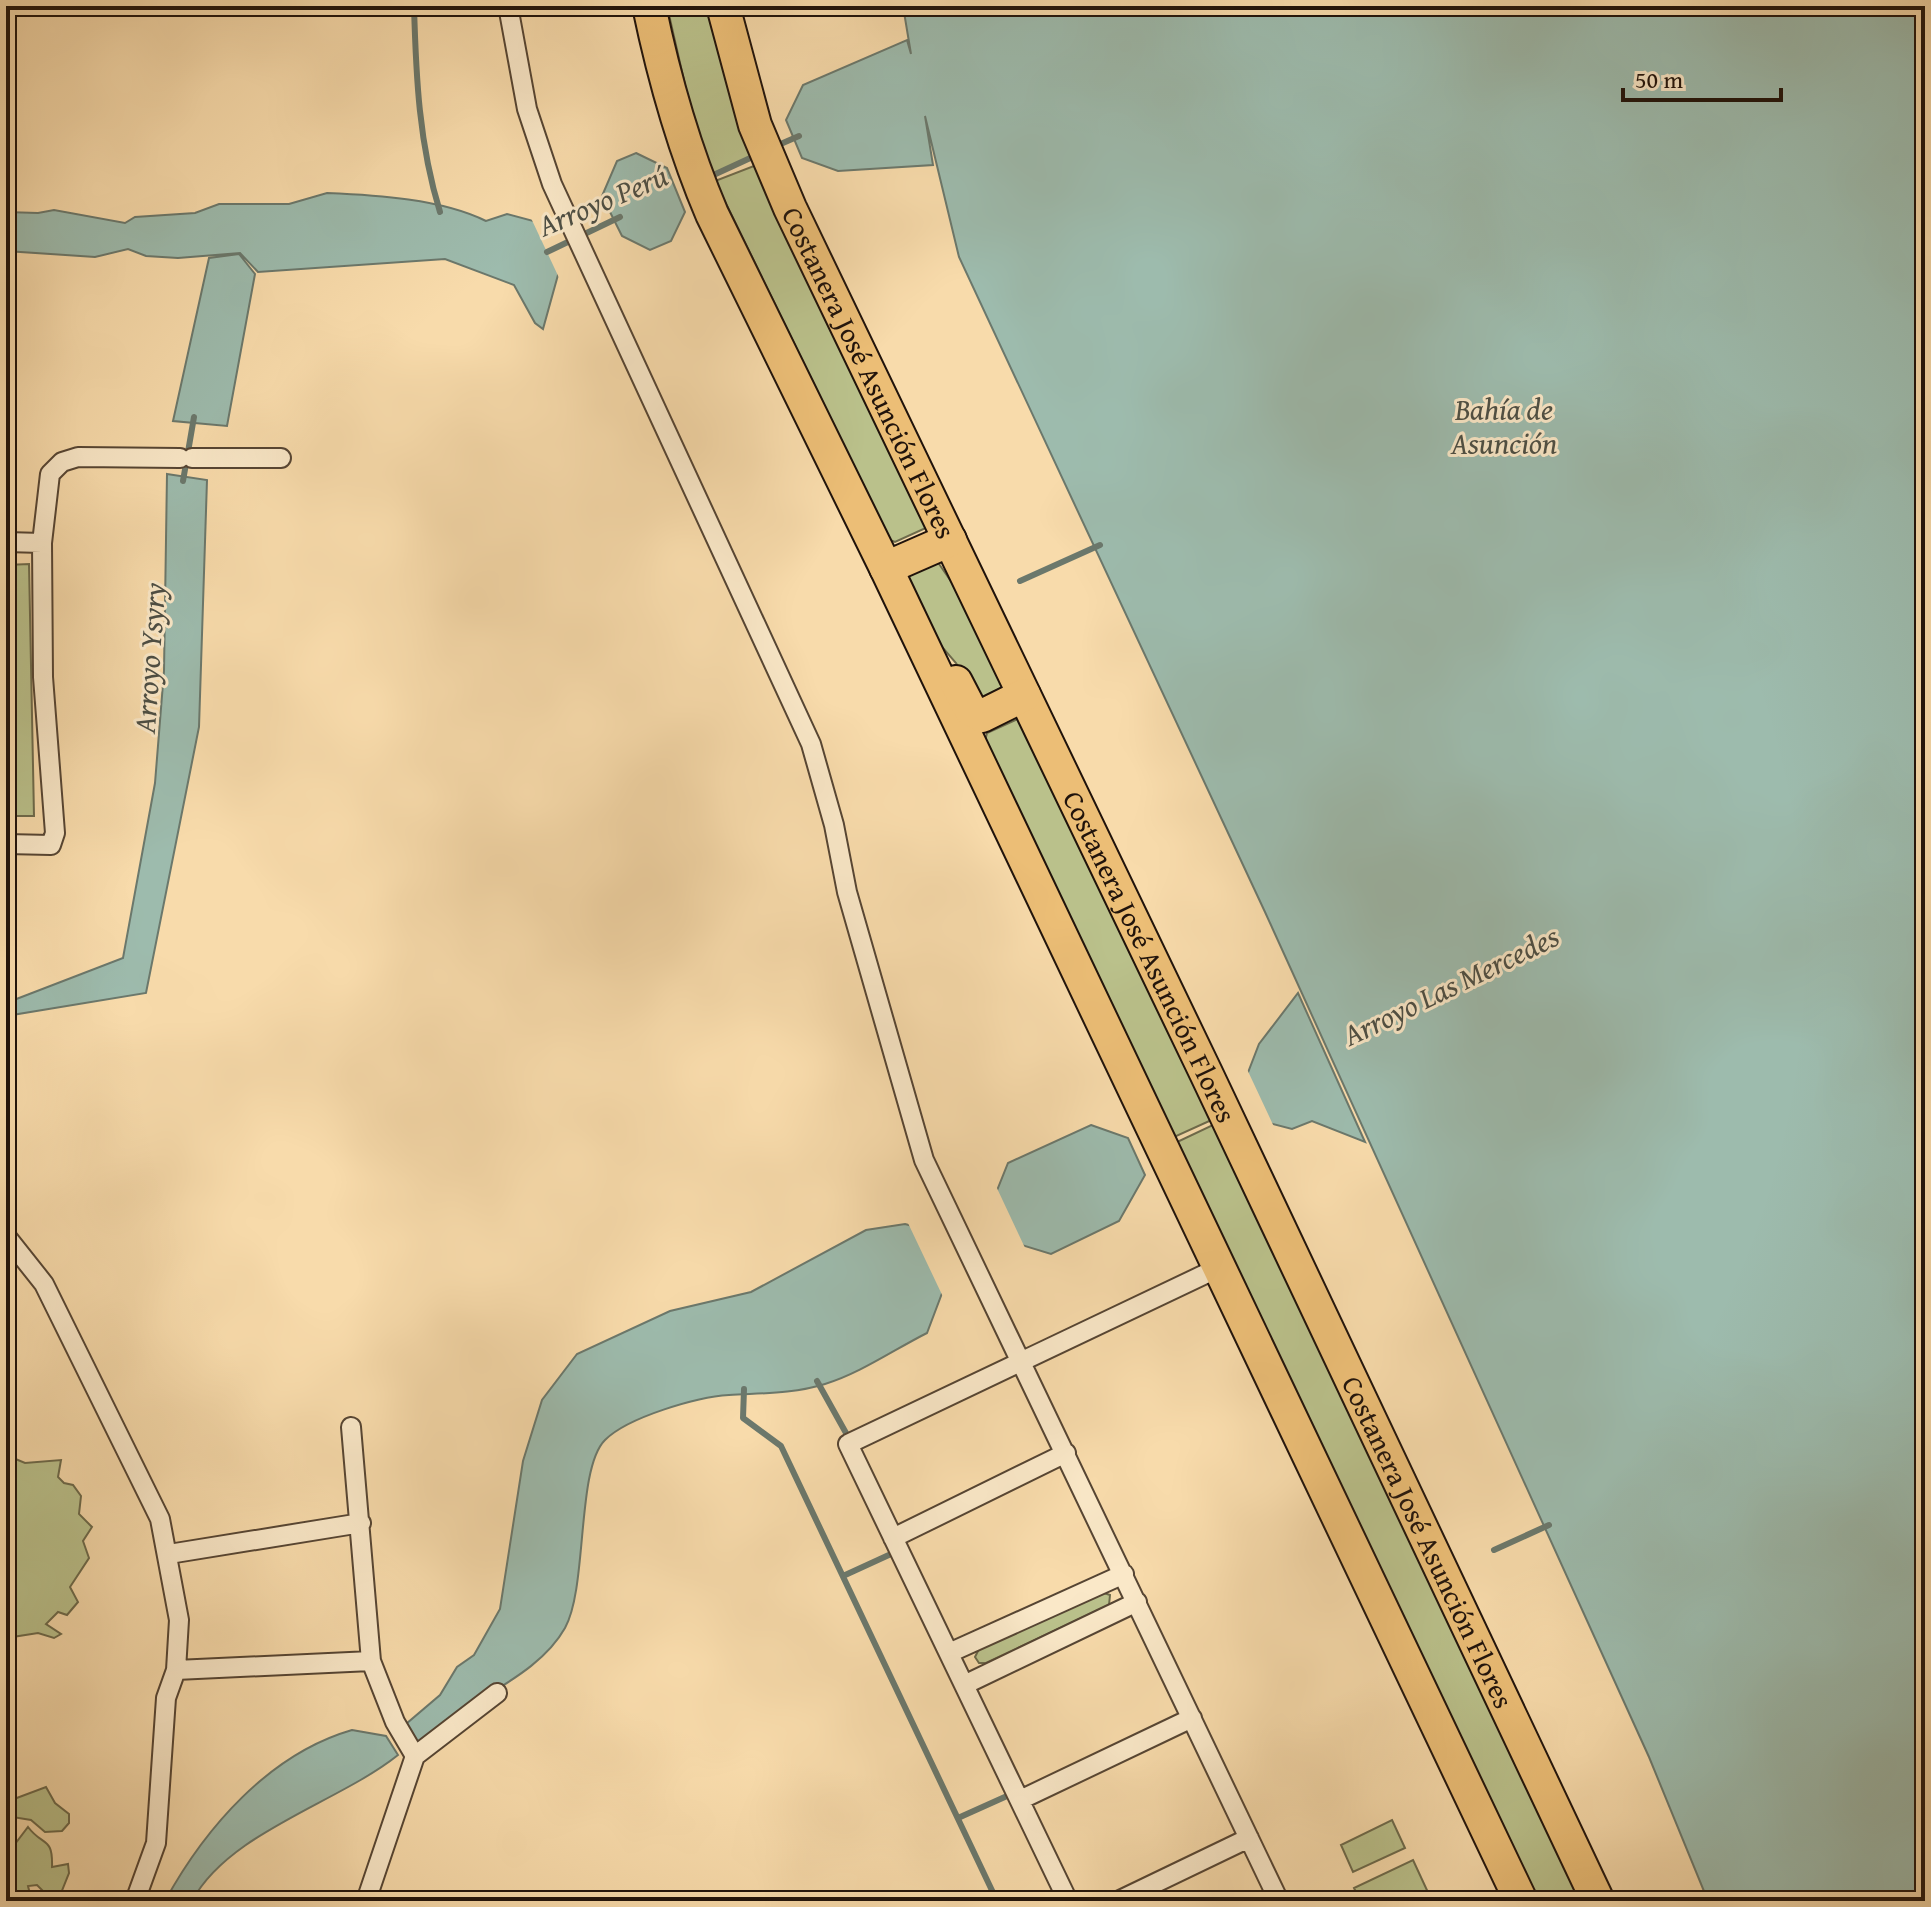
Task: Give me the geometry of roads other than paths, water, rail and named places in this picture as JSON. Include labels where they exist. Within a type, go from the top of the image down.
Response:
[{"type":"highway","points":[[649,6],[663,75],[687,156],[712,214],[886,568],[1521,1901]]},
{"type":"highway","name":"Costanera José Asunción Flores","points":[[723,6],[755,125],[782,191],[1206,1073],[1598,1901]]},
{"type":"highway","points":[[886,568],[950,540]]},
{"type":"highway","points":[[930,660],[952,673],[976,714],[988,715],[1024,695]]},
{"type":"street","points":[[508,6],[527,109],[552,184],[811,744],[834,825],[847,892],[924,1160],[1022,1359],[1279,1901]]},
{"type":"street","points":[[6,844],[51,845],[55,833],[43,677],[42,543],[50,474],[62,462],[78,457],[281,458]]},
{"type":"street","points":[[6,542],[42,543]]},
{"type":"street","points":[[6,1236],[44,1284],[160,1519],[169,1554],[179,1620],[176,1670],[166,1698],[156,1843],[135,1901]]},
{"type":"street","points":[[1068,1901],[848,1444],[1220,1267]]},
{"type":"street","points":[[351,1427],[371,1661],[395,1722],[413,1752]]},
{"type":"street","points":[[893,1538],[1066,1453]]},
{"type":"street","points":[[169,1554],[361,1523]]},
{"type":"street","points":[[949,1653],[1124,1574]]},
{"type":"street","points":[[964,1685],[1137,1602]]},
{"type":"street","points":[[176,1670],[371,1661]]},
{"type":"street","points":[[366,1901],[413,1752],[497,1693]]},
{"type":"street","points":[[1020,1800],[1192,1718]]},
{"type":"street","points":[[1118,1901],[1249,1838]]},
{"type":"water","name":"Bahía de Asunción","points":[[903,6],[1925,6],[1925,1901],[1708,1901],[1649,1757],[1265,912],[959,257],[925,116],[933,165],[838,171],[802,158],[786,120],[803,85],[907,40],[911,54]]},
{"type":"water","points":[[636,153],[667,168],[685,212],[671,241],[650,250],[622,236],[602,196],[617,161]]},
{"type":"water","points":[[327,193],[429,203],[486,221],[507,214],[541,223],[561,264],[543,329],[535,323],[514,285],[445,259],[258,272],[240,253],[178,258],[146,256],[128,249],[95,257],[6,251],[6,212],[54,210],[125,223],[135,217],[195,213],[219,204],[289,204]]},
{"type":"water","points":[[239,254],[255,274],[227,426],[173,421],[209,258]]},
{"type":"water","points":[[167,474],[207,480],[199,727],[146,993],[6,1016],[6,1003],[123,958],[155,783],[164,671]]},
{"type":"water","points":[[1298,993],[1365,1142],[1312,1121],[1292,1129],[1261,1121],[1244,1083],[1259,1044]]},
{"type":"water","points":[[1091,1125],[1128,1138],[1145,1175],[1119,1221],[1051,1254],[1012,1242],[994,1198],[1008,1163]]},
{"type":"water","points":[[905,1224],[931,1231],[950,1272],[927,1333],[838,1380],[789,1391],[729,1395],[682,1404],[646,1416],[605,1440],[596,1455],[590,1476],[577,1585],[565,1628],[549,1650],[528,1668],[467,1709],[420,1746],[406,1724],[440,1695],[457,1667],[474,1655],[500,1609],[523,1461],[542,1400],[577,1354],[670,1311],[751,1292],[866,1230]]},
{"type":"water","points":[[352,1730],[386,1736],[398,1755],[231,1856],[209,1877],[192,1901],[165,1901],[199,1847],[242,1797],[293,1757],[322,1741]]},
{"type":"waterway","points":[[414,6],[423,136],[440,212]]},
{"type":"waterway","name":"Arroyo Perú","points":[[776,146],[799,136]]},
{"type":"waterway","name":"Arroyo Perú","points":[[707,178],[759,154]]},
{"type":"waterway","name":"Arroyo Perú","points":[[547,252],[620,217]]},
{"type":"waterway","name":"Arroyo Ysyry","points":[[183,481],[194,417]]},
{"type":"waterway","points":[[1020,581],[1100,545]]},
{"type":"waterway","points":[[817,1381],[846,1433]]},
{"type":"waterway","points":[[744,1389],[743,1418],[781,1446],[997,1901]]},
{"type":"waterway","points":[[1494,1550],[1549,1525]]},
{"type":"waterway","points":[[843,1576],[891,1554]]},
{"type":"waterway","points":[[958,1818],[1007,1796]]},
{"type":"water label","name":"Arroyo Las Mercedes","points":[[1451,986]]}]
